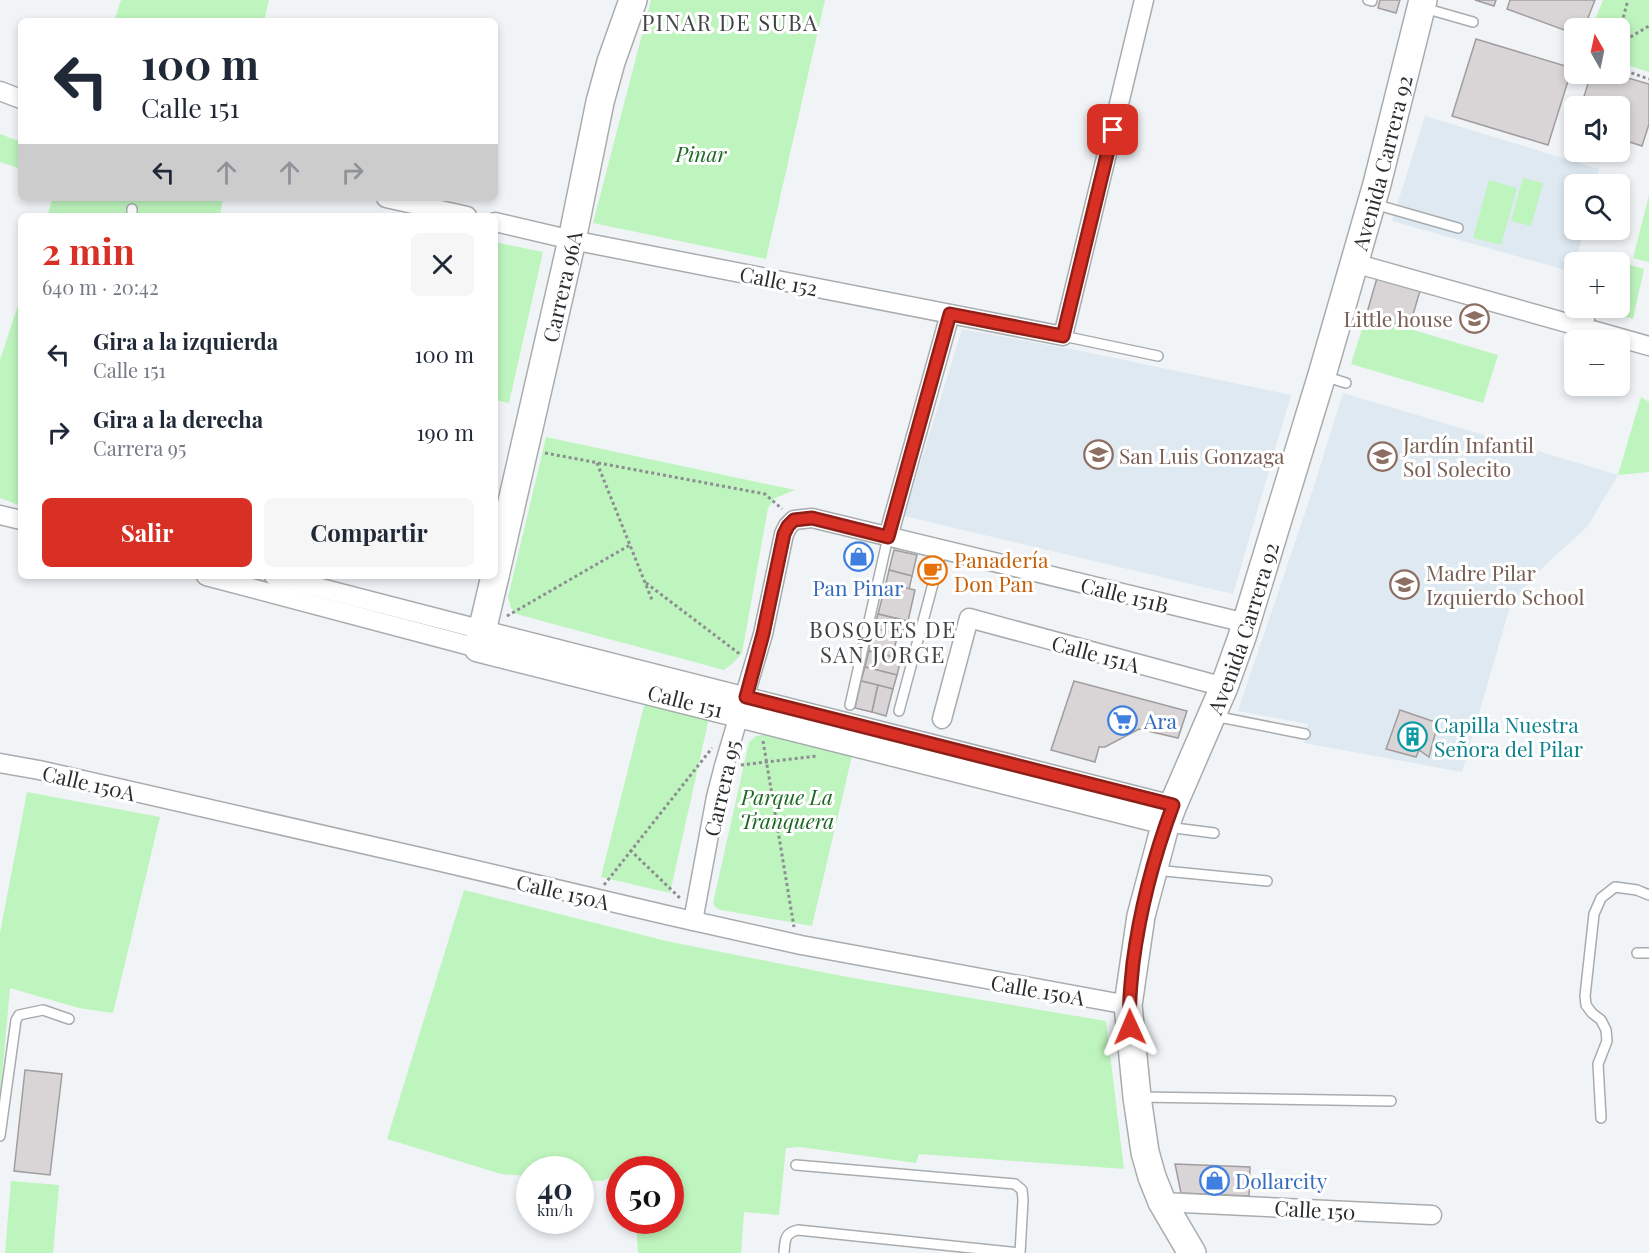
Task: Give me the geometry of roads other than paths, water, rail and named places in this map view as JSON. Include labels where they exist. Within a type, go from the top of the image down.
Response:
[{"type":"street","name":"Carrera 96A","points":[[498,563],[572,240],[604,83],[633,0]]},
{"type":"street","points":[[1063,336],[1144,0]]},
{"type":"street","name":"Avenida Carrera 92","points":[[1192,1253],[1162,1202],[1145,1152],[1128,1005],[1141,916],[1168,817],[1224,687],[1334,379],[1354,263],[1372,203],[1423,3]]},
{"type":"street","points":[[0,91],[18,98]]},
{"type":"street","points":[[399,201],[453,213]]},
{"type":"street","name":"Calle 152","points":[[498,223],[572,240],[1063,336]]},
{"type":"street","points":[[1354,263],[1649,346]]},
{"type":"street","points":[[888,537],[950,314]]},
{"type":"street","points":[[1582,327],[1585,318]]},
{"type":"street","points":[[0,515],[18,519]]},
{"type":"street","name":"Calle 151B","points":[[794,520],[812,518],[1246,623]]},
{"type":"street","name":"Carrera 95","points":[[693,916],[716,797],[724,766],[748,710],[754,665],[763,634],[784,534],[794,520]]},
{"type":"street","name":"Calle 151","points":[[219,579],[480,639],[1168,817]]},
{"type":"street","name":"Calle 151","points":[[284,579],[480,639]]},
{"type":"street","name":"Carrera 96A","points":[[480,639],[494,579]]},
{"type":"street","name":"Calle 151A","points":[[942,719],[969,618],[1224,687]]},
{"type":"street","name":"Calle 150A","points":[[0,763],[39,770],[594,898],[693,916],[796,944],[1128,1005]]},
{"type":"street","name":"Calle 150","points":[[1162,1202],[1432,1215]]},
{"type":"lane","points":[[1423,3],[1473,22]]},
{"type":"lane","points":[[1372,203],[1458,228]]},
{"type":"lane","points":[[1063,336],[1158,356]]},
{"type":"lane","points":[[850,705],[888,537]]},
{"type":"lane","points":[[899,711],[942,550]]},
{"type":"lane","points":[[1211,716],[1305,734]]},
{"type":"lane","points":[[1168,817],[1214,833]]},
{"type":"lane","points":[[1153,869],[1267,881]]},
{"type":"lane","points":[[1601,1118],[1598,1064],[1607,1041],[1606,1030],[1601,1020],[1586,1005],[1585,996],[1594,914],[1601,898],[1615,887],[1637,890],[1649,895]]},
{"type":"lane","points":[[1636,953],[1649,953]]},
{"type":"lane","points":[[0,1136],[16,1020],[19,1015],[43,1010],[69,1019]]},
{"type":"lane","points":[[1137,1097],[1391,1101]]},
{"type":"lane","points":[[784,1253],[786,1236],[798,1230],[1020,1253],[1023,1200],[1022,1190],[1015,1184],[796,1165]]},
{"type":"place","name":"Little house","points":[[1474,318]]},
{"type":"place","name":"San Luis Gonzaga","points":[[1098,455]]},
{"type":"place","name":"Jardín Infantil Sol Solecito","points":[[1382,456]]},
{"type":"place","name":"Pan Pinar","points":[[858,556]]},
{"type":"place","name":"Panadería Don Pan","points":[[933,571]]},
{"type":"place","name":"Madre Pilar Izquierdo School","points":[[1405,584]]},
{"type":"place","name":"Ara","points":[[1123,720]]},
{"type":"place","name":"Capilla Nuestra Señora del Pilar","points":[[1413,736]]},
{"type":"place","name":"Dollarcity","points":[[1214,1180]]},
{"type":"district","name":"PINAR DE SUBA","points":[[730,22]]},
{"type":"district","name":"BOSQUES DE SAN JORGE","points":[[883,642]]},
{"type":"park label","name":"Pinar","points":[[701,153]]},
{"type":"park label","name":"Parque La Tranquera","points":[[787,808]]}]
